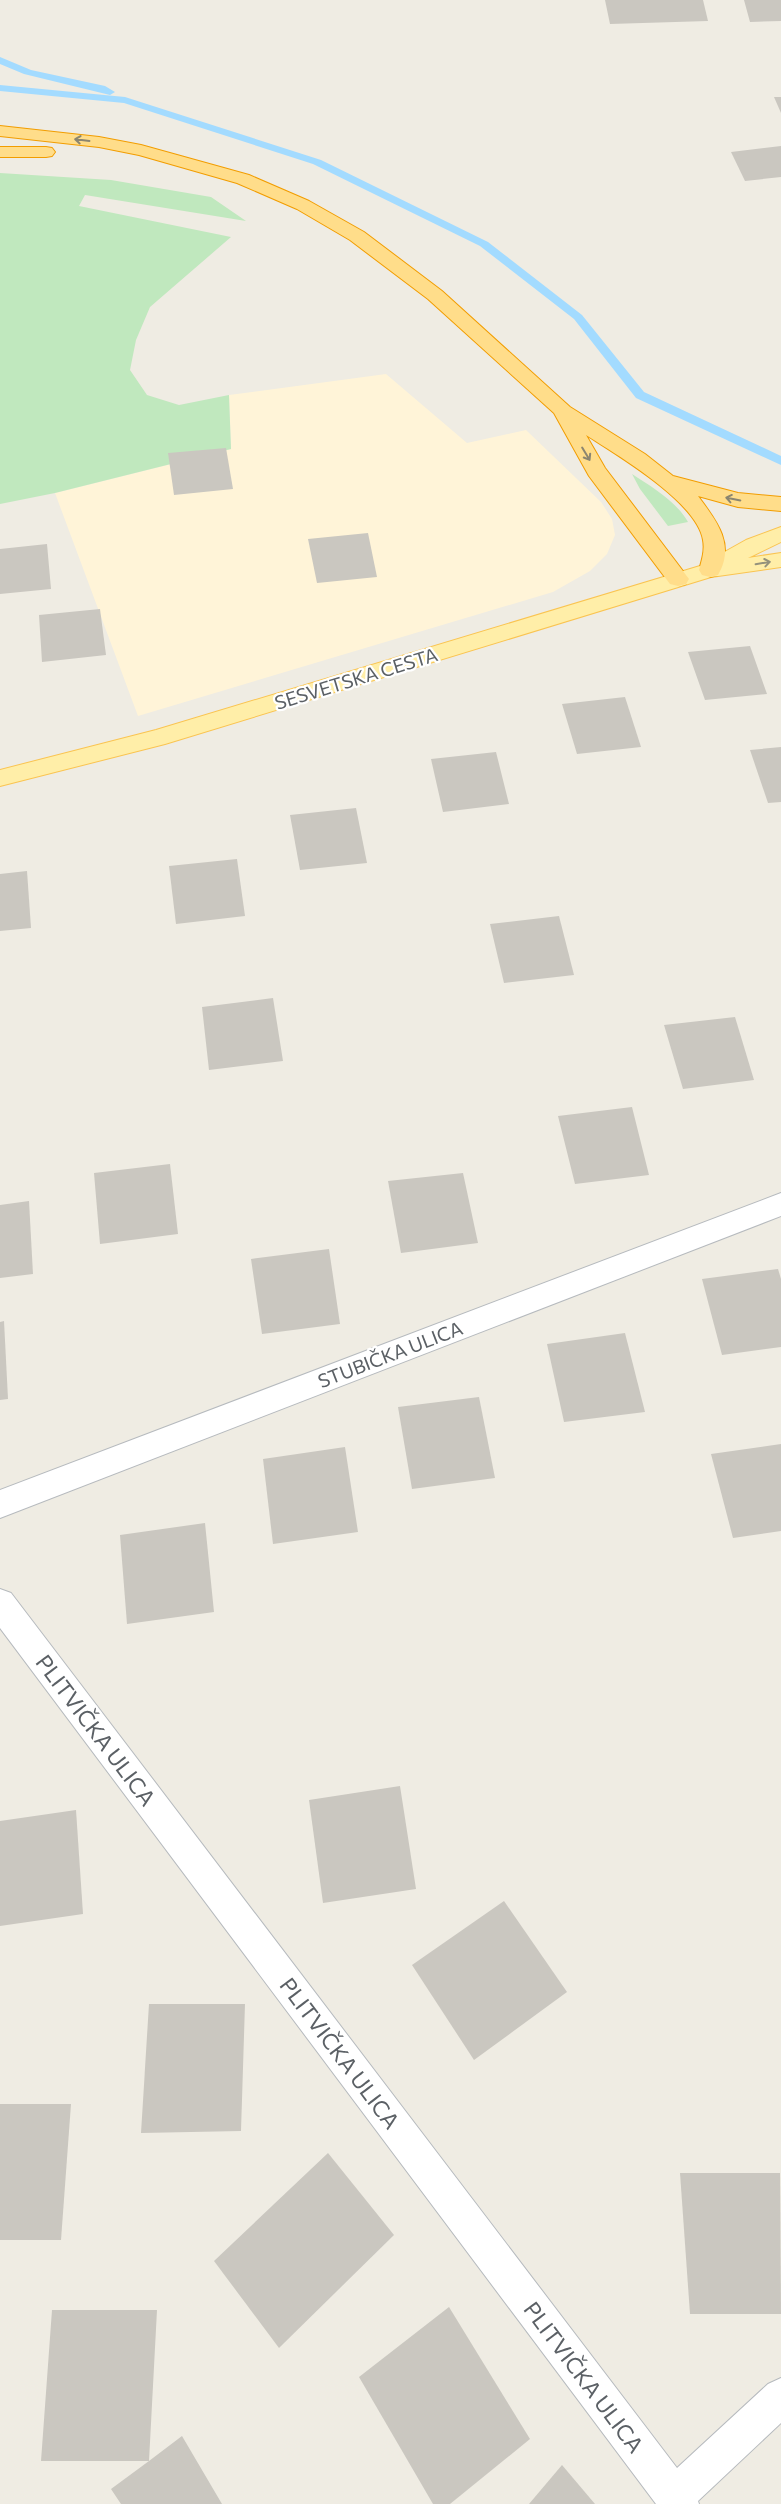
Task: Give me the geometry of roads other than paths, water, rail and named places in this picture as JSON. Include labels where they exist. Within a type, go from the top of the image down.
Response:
[{"type":"highway","points":[[0,131],[99,142],[141,150],[242,179],[272,190],[303,205],[357,236],[435,295],[563,411],[638,458],[690,500],[709,525],[714,540],[714,557],[710,570]]},
{"type":"highway","points":[[0,152],[67,152],[181,163]]},
{"type":"highway","points":[[563,411],[596,471],[678,579]]},
{"type":"highway","points":[[668,481],[738,500],[781,504]]},
{"type":"main road","points":[[710,570],[754,545],[781,534]]},
{"type":"main road","points":[[710,570],[781,560]]},
{"type":"main road","name":"SESVETSKA CESTA","points":[[0,778],[166,735],[710,570]]},
{"type":"street","name":"STUBIČKA ULICA","points":[[0,1504],[781,1204]]},
{"type":"street","name":"PLITVIČKA ULICA","points":[[0,1603],[677,2500]]},
{"type":"street","points":[[677,2500],[781,2397]]},
{"type":"waterway","points":[[0,60],[28,72],[101,88],[110,92]]},
{"type":"waterway","points":[[0,88],[125,100],[317,162],[484,244],[578,317],[640,395],[781,461]]}]
